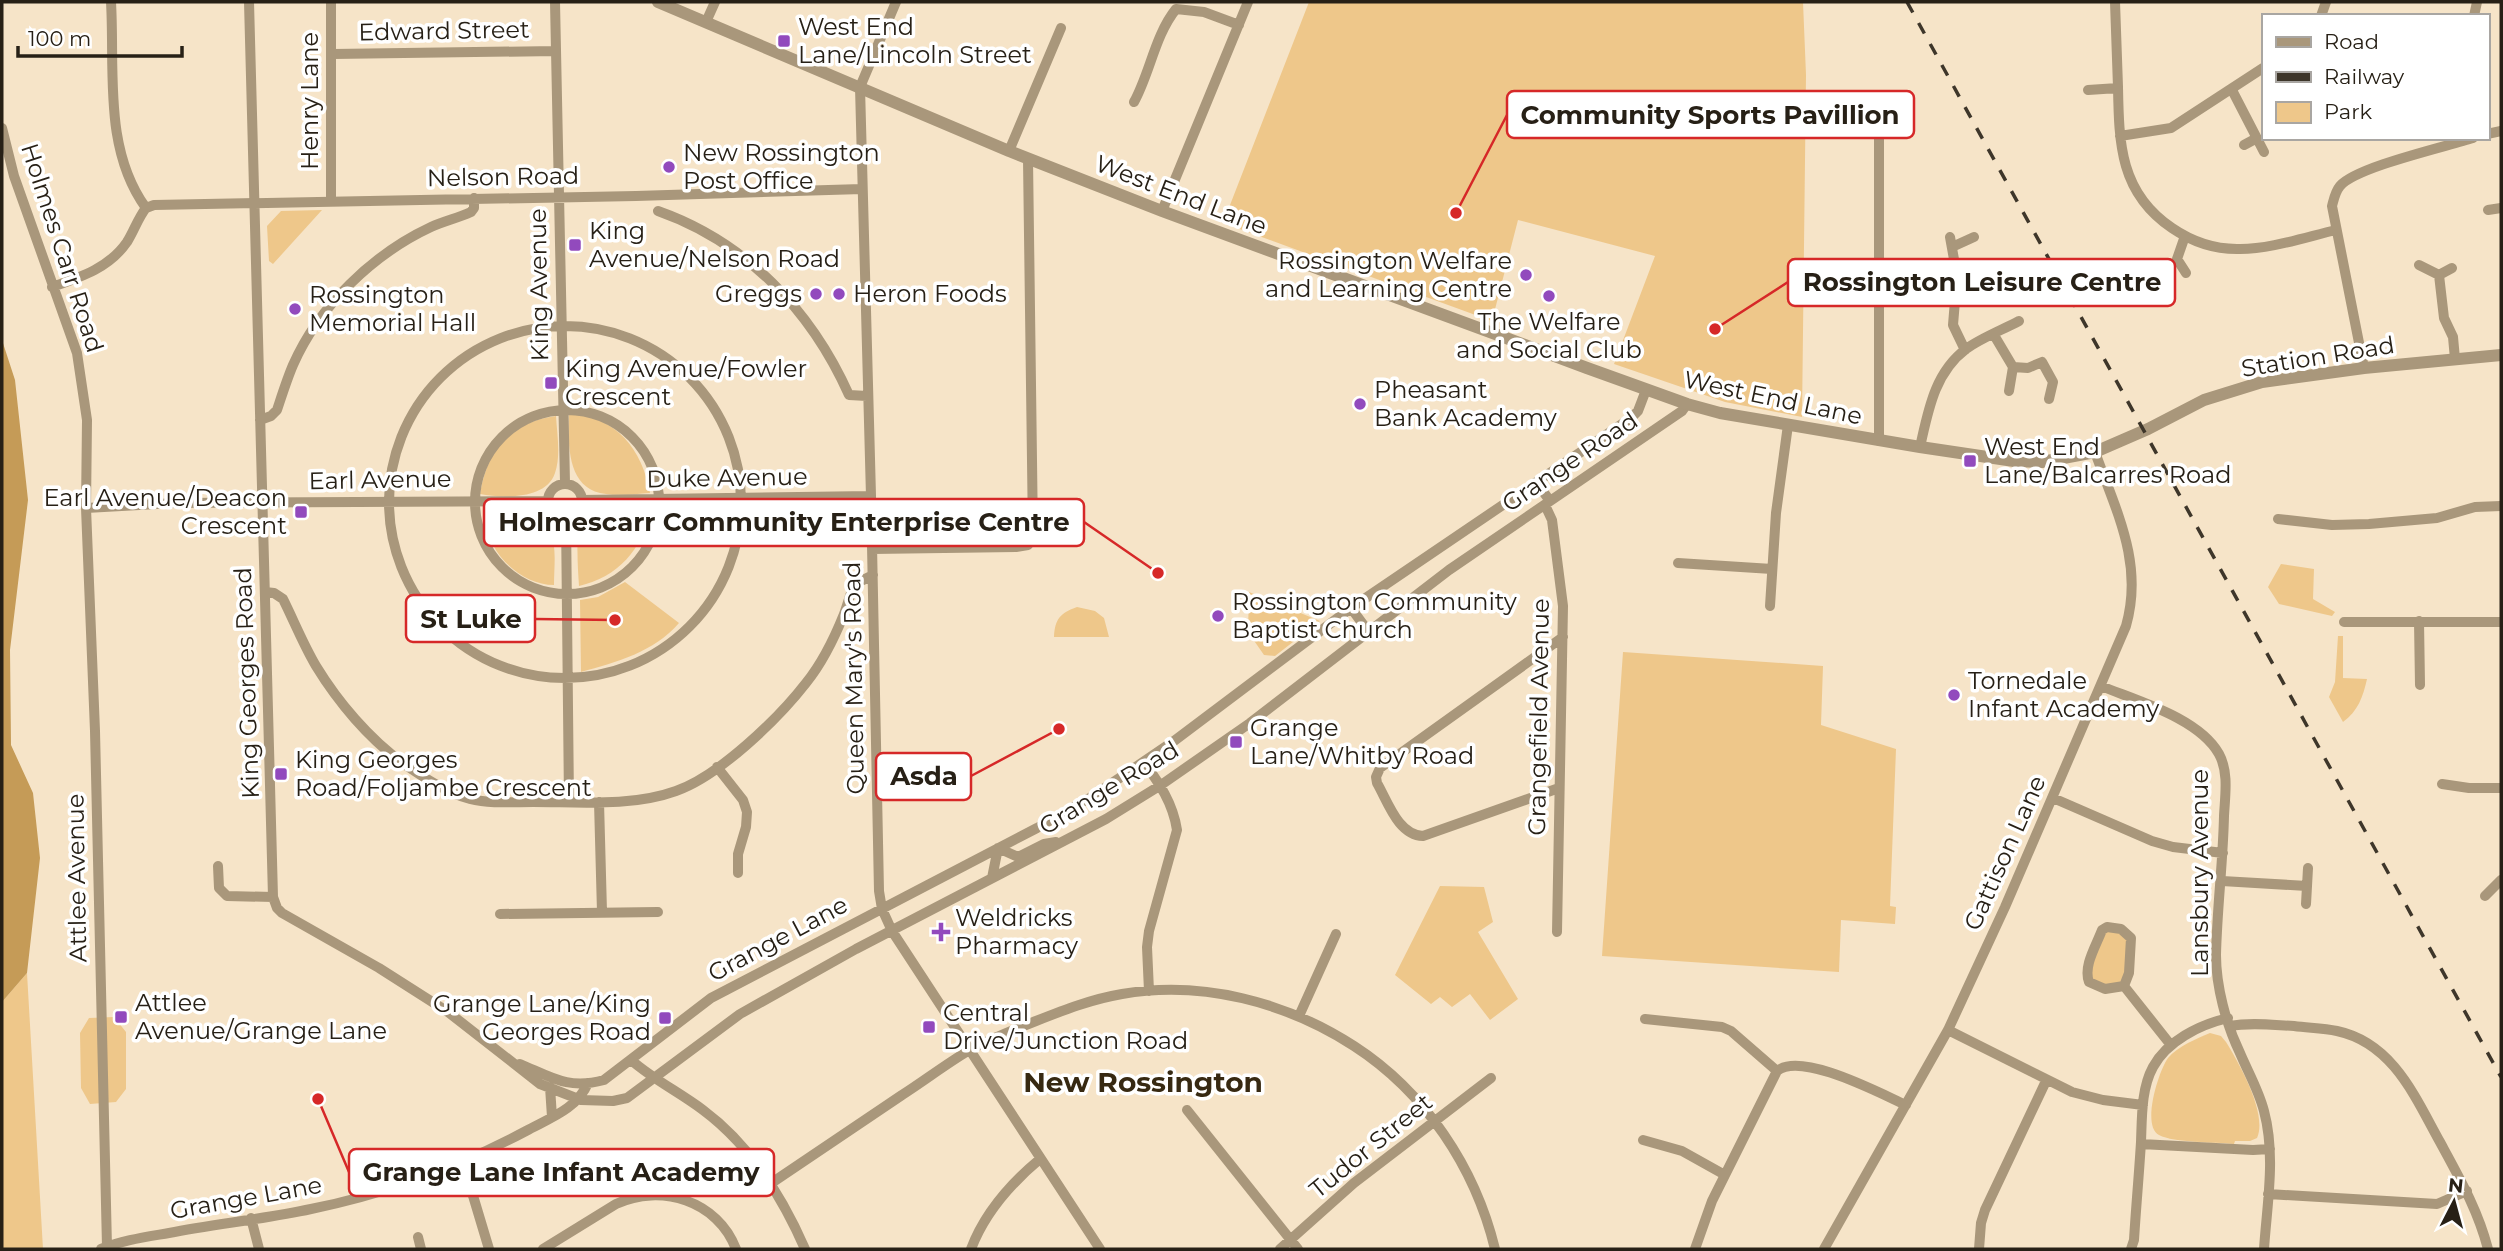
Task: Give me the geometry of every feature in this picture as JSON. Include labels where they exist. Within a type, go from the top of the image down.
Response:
[{"type":"street","points":[[52,287],[88,274],[111,259],[124,246],[146,208],[124,163],[114,124],[111,2]]},
{"type":"street","name":"King Georges Road","points":[[249,2],[272,897]]},
{"type":"street","name":"Henry Lane","points":[[331,2],[331,201]]},
{"type":"street","name":"King Avenue","points":[[555,2],[565,484]]},
{"type":"street","name":"West End Lane","points":[[658,2],[1028,159],[1687,404],[1788,425],[2014,461],[2042,462],[2095,452],[2148,429]]},
{"type":"street","points":[[706,22],[715,2]]},
{"type":"street","points":[[860,87],[896,2]]},
{"type":"street","points":[[1162,211],[1248,2]]},
{"type":"street","points":[[2115,2],[2123,161],[2139,196],[2163,222],[2195,241],[2237,249],[2336,230]]},
{"type":"street","points":[[1134,102],[1143,86],[1163,32],[1176,9],[1205,12],[1239,25]]},
{"type":"street","points":[[1009,151],[1061,28]]},
{"type":"street","name":"Edward Street","points":[[333,54],[556,51]]},
{"type":"street","points":[[2120,136],[2171,128],[2262,69]]},
{"type":"street","name":"Queen Mary's Road","points":[[860,87],[879,891],[882,909],[892,931],[1100,1249]]},
{"type":"street","points":[[2088,90],[2118,88]]},
{"type":"street","points":[[2232,90],[2264,152]]},
{"type":"street","name":"Holmes Carr Road","points":[[2,128],[13,176],[77,353],[87,420],[86,508]]},
{"type":"street","points":[[1879,133],[1880,441]]},
{"type":"street","points":[[2244,145],[2257,138]]},
{"type":"street","points":[[2364,368],[2332,206],[2339,187],[2366,171],[2467,140]]},
{"type":"street","points":[[872,550],[1029,546],[1032,535],[1028,159]]},
{"type":"street","name":"Nelson Road","points":[[146,208],[154,205],[862,189]]},
{"type":"street","points":[[260,419],[271,416],[277,410],[294,363],[311,334],[338,298],[359,276],[405,240],[430,227],[471,212],[474,198]]},
{"type":"street","points":[[2488,210],[2501,208]]},
{"type":"street","points":[[658,211],[691,224],[714,237],[766,276],[810,325],[849,395],[867,396]]},
{"type":"street","points":[[2185,236],[2177,259],[2186,272]]},
{"type":"street","points":[[1965,350],[1953,325],[1957,276],[1951,242],[1974,237]]},
{"type":"street","points":[[2419,265],[2439,275]]},
{"type":"street","points":[[2439,275],[2452,268]]},
{"type":"street","points":[[2439,275],[2444,318],[2453,337],[2455,359]]},
{"type":"street","points":[[1920,447],[1930,400],[1941,378],[1965,350],[2020,321]]},
{"type":"street","points":[[561,324],[607,327],[661,355],[676,368],[700,394],[719,425],[735,468],[742,498],[739,525],[723,577],[704,608],[681,634],[660,652],[643,661],[609,674],[568,682],[547,680],[495,665],[468,653],[451,638],[414,588],[391,500],[395,471],[407,432],[416,410],[439,376],[470,349],[485,340],[532,325],[561,324]]},
{"type":"street","points":[[1994,334],[2013,367],[2009,391]]},
{"type":"street","name":"Station Road","points":[[2148,429],[2204,400],[2262,382],[2364,368],[2501,355]]},
{"type":"street","points":[[2013,367],[2028,368],[2042,362],[2053,382],[2049,399]]},
{"type":"street","name":"Grange Lane","points":[[272,897],[276,908],[282,913],[379,968],[448,1012],[516,1063],[551,1084],[604,1080],[711,998],[1093,796],[1144,762],[1350,608],[1631,418],[1638,411],[1646,390]]},
{"type":"street","name":"Grange Road","points":[[551,1084],[579,1100],[605,1102],[627,1098],[740,1014],[1106,819],[1161,785],[1250,723],[1449,570],[1682,411],[1687,404]]},
{"type":"street","points":[[563,410],[595,414],[623,429],[645,453],[651,464],[659,500],[656,529],[634,565],[601,587],[584,592],[566,593],[538,589],[513,577],[502,568],[486,548],[478,528],[474,500],[480,472],[498,440],[511,427],[528,418],[563,410]]},
{"type":"street","points":[[1770,606],[1776,513],[1788,425]]},
{"type":"street","name":"Gattison Lane","points":[[1824,1249],[1948,1030],[2053,798],[2126,626],[2132,605],[2133,585],[2129,549],[2095,452]]},
{"type":"street","name":"Grangefield Avenue","points":[[1537,483],[1548,503],[1560,569],[1563,637],[1557,932]]},
{"type":"street","points":[[565,484],[576,488],[582,500],[579,511],[566,518],[555,515],[547,501],[554,487],[565,484]]},
{"type":"street","name":"Duke Avenue","points":[[582,500],[871,496]]},
{"type":"street","name":"Earl Avenue","points":[[86,508],[175,503],[547,501]]},
{"type":"street","points":[[2278,519],[2332,525],[2369,524],[2437,518],[2475,507],[2501,506]]},
{"type":"street","name":"Attlee Avenue","points":[[86,508],[94,731],[104,1248]]},
{"type":"street","points":[[566,518],[569,802]]},
{"type":"street","points":[[1678,564],[1772,569]]},
{"type":"street","points":[[265,592],[274,593],[283,599],[311,657],[335,694],[380,744],[403,763],[430,780],[470,799],[495,802],[598,802],[650,797],[676,791],[718,767],[759,732],[806,683],[823,660],[855,584],[873,575]]},
{"type":"street","points":[[1350,608],[1368,631]]},
{"type":"street","points":[[2419,621],[2420,685]]},
{"type":"street","points":[[2344,622],[2501,622]]},
{"type":"street","points":[[1559,788],[1423,836],[1408,832],[1401,825],[1376,777],[1380,768],[1563,637]]},
{"type":"street","name":"Lansbury Avenue","points":[[2101,686],[2191,724],[2212,744],[2225,770],[2217,975],[2229,1022],[2264,1111],[2270,1149],[2264,1249]]},
{"type":"street","points":[[1144,762],[1161,785],[1171,806],[1177,830],[1149,932],[1149,991]]},
{"type":"street","points":[[718,767],[743,800],[747,812],[746,827],[738,854],[738,873]]},
{"type":"street","points":[[2442,784],[2469,789],[2501,788]]},
{"type":"street","points":[[2053,798],[2152,841],[2172,847],[2223,853]]},
{"type":"street","points":[[598,802],[602,912]]},
{"type":"street","points":[[992,878],[998,848],[1018,857],[1044,844],[1064,841]]},
{"type":"street","points":[[218,866],[219,888],[227,896],[272,897]]},
{"type":"street","points":[[2306,904],[2308,868]]},
{"type":"street","points":[[2485,896],[2501,880]]},
{"type":"street","points":[[2221,881],[2307,886]]},
{"type":"street","points":[[500,914],[658,912]]},
{"type":"street","points":[[2107,927],[2121,929],[2131,938],[2129,973],[2124,986],[2114,989],[2097,987],[2089,982],[2086,975],[2102,930],[2107,927]]},
{"type":"street","points":[[1299,1016],[1336,934]]},
{"type":"street","points":[[2124,986],[2171,1044]]},
{"type":"street","points":[[770,1184],[969,1051],[1062,1010],[1113,996],[1183,989],[1214,992],[1299,1016],[1336,1034],[1367,1054],[1410,1093],[1454,1150],[1477,1191],[1495,1249]]},
{"type":"street","points":[[1645,1019],[1722,1027],[1731,1031],[1777,1071]]},
{"type":"street","points":[[2131,1249],[2134,1240],[2147,1080],[2153,1067],[2171,1044],[2208,1025],[2229,1022],[2330,1029],[2350,1035],[2390,1060],[2467,1191],[2488,1249]]},
{"type":"street","points":[[1948,1030],[2046,1081],[2087,1097],[2143,1105]]},
{"type":"street","points":[[631,1060],[654,1080],[701,1108],[717,1121],[756,1162],[783,1202],[805,1249]]},
{"type":"street","points":[[1695,1249],[1725,1175],[1777,1071],[1782,1067],[1827,1070],[1906,1105]]},
{"type":"street","name":"Tudor Street","points":[[1280,1249],[1354,1183],[1492,1078]]},
{"type":"street","points":[[1979,1249],[1978,1238],[1985,1210],[2046,1081]]},
{"type":"street","name":"Grange Lane","points":[[104,1248],[135,1244],[251,1218],[310,1210],[384,1192],[460,1163],[552,1117],[579,1100],[588,1083]]},
{"type":"street","points":[[551,1084],[552,1117]]},
{"type":"street","points":[[1186,1110],[1298,1249]]},
{"type":"street","points":[[1643,1140],[1682,1151],[1725,1175]]},
{"type":"street","points":[[2141,1144],[2270,1149]]},
{"type":"street","points":[[971,1249],[984,1221],[1007,1188],[1040,1159]]},
{"type":"street","points":[[460,1163],[471,1189],[489,1249]]},
{"type":"street","points":[[2268,1194],[2437,1204],[2467,1191]]},
{"type":"street","points":[[543,1249],[616,1204],[642,1197],[678,1198],[701,1205],[726,1232],[736,1249]]},
{"type":"street","points":[[251,1218],[259,1249]]},
{"type":"street","points":[[418,1237],[421,1249]]},
{"type":"green space","points":[[1309,2],[1803,2],[1806,75],[1802,417],[1725,402],[1614,364],[1655,256],[1518,220],[1492,321],[1223,223]]},
{"type":"green space","points":[[322,210],[273,264],[269,261],[267,226],[281,211]]},
{"type":"green space","points":[[569,413],[601,421],[614,428],[634,449],[641,462],[650,493],[606,494],[593,491],[583,484],[572,463]]},
{"type":"green space","points":[[556,416],[558,459],[550,482],[533,493],[523,495],[480,494],[489,464],[504,441],[526,425]]},
{"type":"green space","points":[[650,511],[641,538],[626,560],[605,576],[579,586],[578,543],[580,530],[586,521],[595,515]]},
{"type":"green space","points":[[523,513],[536,517],[550,531],[554,551],[554,585],[528,579],[516,572],[497,552],[491,540],[487,514]]},
{"type":"green space","points":[[2281,564],[2314,569],[2313,599],[2335,612],[2332,616],[2279,604],[2268,587]]},
{"type":"green space","points":[[625,582],[679,623],[646,649],[581,672],[580,600],[598,597]]},
{"type":"green space","points":[[1249,592],[1320,621],[1275,656],[1264,655],[1248,632]]},
{"type":"green space","points":[[1077,607],[1095,611],[1104,618],[1109,637],[1054,637],[1060,618]]},
{"type":"green space","points":[[2338,636],[2343,636],[2343,678],[2367,679],[2359,703],[2343,722],[2329,697],[2335,682]]},
{"type":"green space","points":[[1623,652],[1823,666],[1821,725],[1896,749],[1890,906],[1896,907],[1895,924],[1841,920],[1839,972],[1602,956]]},
{"type":"green space","points":[[1440,886],[1484,887],[1493,922],[1478,932],[1518,999],[1490,1020],[1470,994],[1452,1007],[1440,997],[1431,1004],[1395,975]]},
{"type":"green space","points":[[2102,930],[2127,933],[2127,981],[2097,987],[2087,967]]},
{"type":"green space","points":[[27,973],[43,1249],[2,1249],[2,1002]]},
{"type":"green space","points":[[114,1017],[126,1032],[126,1089],[116,1102],[90,1104],[81,1088],[80,1033],[89,1018]]},
{"type":"green space","points":[[2210,1033],[2221,1036],[2226,1042],[2250,1089],[2259,1116],[2259,1128],[2257,1138],[2250,1141],[2235,1141],[2234,1144],[2184,1141],[2166,1138],[2154,1130],[2153,1098],[2164,1064],[2182,1046]]},
{"type":"shaded area","points":[[2,340],[15,380],[28,500],[10,650],[11,745],[33,793],[40,858],[27,973],[2,1002]]},
{"type":"railway","points":[[1907,2],[2501,1077]]},
{"type":"place","name":"West End Lane/Lincoln Street","points":[[784,41]]},
{"type":"place","name":"New Rossington Post Office","points":[[669,167]]},
{"type":"place","name":"Community Sports Pavillion","points":[[1456,213]]},
{"type":"place","name":"King Avenue/Nelson Road","points":[[575,245]]},
{"type":"place","name":"Rossington Welfare and Learning Centre","points":[[1526,275]]},
{"type":"place","name":"Greggs","points":[[816,294]]},
{"type":"place","name":"Heron Foods","points":[[839,294]]},
{"type":"place","name":"The Welfare and Social Club","points":[[1549,296]]},
{"type":"place","name":"Rossington Memorial Hall","points":[[295,309]]},
{"type":"place","name":"Rossington Leisure Centre","points":[[1715,329]]},
{"type":"place","name":"King Avenue/Fowler Crescent","points":[[551,383]]},
{"type":"place","name":"Pheasant Bank Academy","points":[[1360,404]]},
{"type":"place","name":"West End Lane/Balcarres Road","points":[[1970,461]]},
{"type":"place","name":"Earl Avenue/Deacon Crescent","points":[[301,512]]},
{"type":"place","name":"Holmescarr Community Enterprise Centre","points":[[1158,573]]},
{"type":"place","name":"Rossington Community Baptist Church","points":[[1218,616]]},
{"type":"place","name":"St Luke","points":[[615,620]]},
{"type":"place","name":"Tornedale Infant Academy","points":[[1954,695]]},
{"type":"place","name":"Asda","points":[[1059,729]]},
{"type":"place","name":"Grange Lane/Whitby Road","points":[[1236,742]]},
{"type":"place","name":"King Georges Road/Foljambe Crescent","points":[[281,774]]},
{"type":"place","name":"Weldricks Pharmacy","points":[[941,932]]},
{"type":"place","name":"Attlee Avenue/Grange Lane","points":[[121,1017]]},
{"type":"place","name":"Grange Lane/King Georges Road","points":[[665,1018]]},
{"type":"place","name":"Central Drive/Junction Road","points":[[929,1027]]},
{"type":"place","name":"Grange Lane Infant Academy","points":[[318,1099]]},
{"type":"district","name":"New Rossington","points":[[1143,1082]]}]
